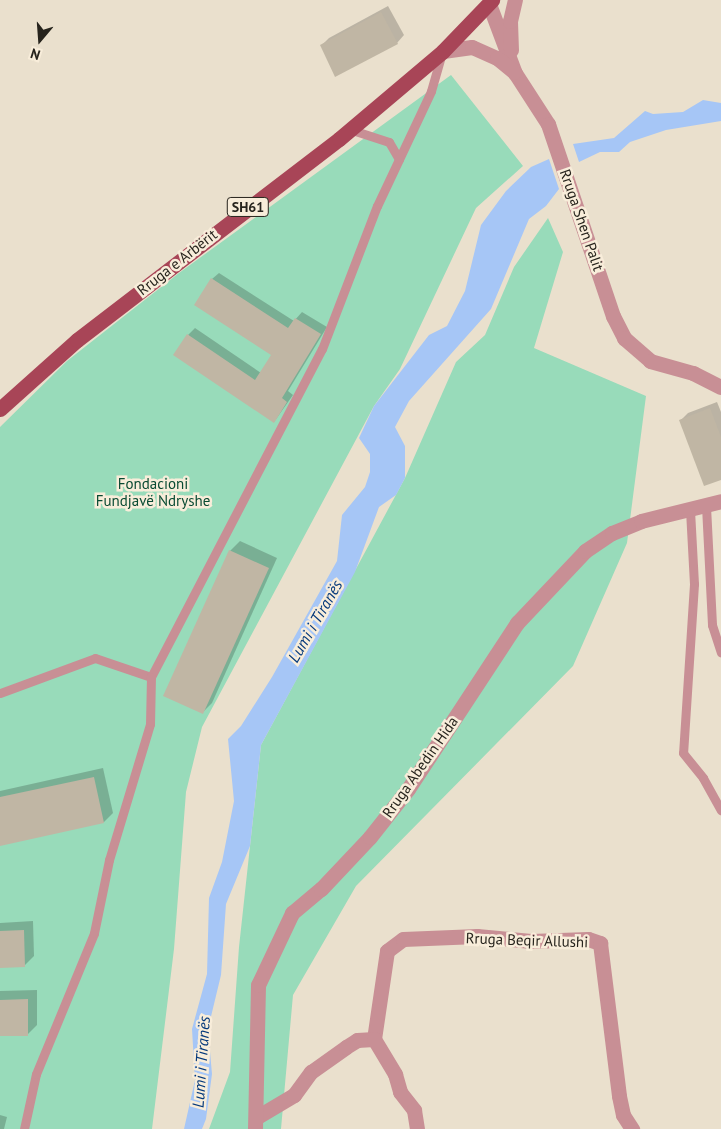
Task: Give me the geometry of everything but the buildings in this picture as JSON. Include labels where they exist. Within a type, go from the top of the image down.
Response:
[{"type":"main road","name":"Rruga e Arbërit","points":[[0,409],[76,340],[350,129],[443,51],[490,2]]},
{"type":"street","points":[[515,0],[510,21],[515,73]]},
{"type":"street","name":"Rruga Shen Palit","points":[[490,2],[515,73],[548,124],[577,203],[613,316],[624,338],[650,361],[693,373],[721,387]]},
{"type":"street","points":[[443,51],[472,47],[497,58],[515,73]]},
{"type":"street","name":"Rruga Abedin Hida","points":[[256,1123],[258,985],[292,913],[321,889],[370,837],[408,789],[517,623],[552,583],[585,551],[612,533],[640,520],[690,510],[721,501]]},
{"type":"street","name":"Rruga Beqir Allushi","points":[[374,1040],[388,951],[402,940],[477,936],[531,941],[588,939],[600,943],[619,1096],[623,1115],[632,1129]]},
{"type":"street","points":[[256,1123],[294,1095],[311,1072],[357,1040],[374,1040],[395,1074],[400,1092],[414,1110],[417,1129]]},
{"type":"lane","points":[[24,1129],[36,1074],[94,933],[109,860],[150,724],[151,677],[322,350],[355,258],[431,91],[443,51]]},
{"type":"lane","points":[[350,129],[389,142],[399,159]]},
{"type":"lane","points":[[706,506],[712,624],[721,653]]},
{"type":"lane","points":[[690,510],[694,584],[683,753],[703,778],[721,810]]},
{"type":"lane","points":[[0,692],[95,658],[151,677]]},
{"type":"green space","name":"Fondacioni Fundjavë Ndryshe","points":[[451,75],[523,166],[476,208],[400,369],[374,406],[202,727],[186,792],[174,949],[152,1129],[0,1129],[0,427],[67,361],[179,273]]},
{"type":"green space","points":[[548,218],[563,252],[534,348],[646,396],[627,543],[573,666],[356,886],[293,995],[281,1129],[209,1129],[230,1072],[239,947],[261,745],[405,478],[456,362],[485,335],[514,267]]},
{"type":"water","points":[[703,100],[721,103],[721,121],[666,130],[630,142],[619,152],[600,152],[579,162],[573,144],[614,138],[645,111],[653,114],[683,112]]},
{"type":"water","name":"Lumi i Tiranës","points":[[549,159],[559,189],[546,206],[529,219],[491,309],[409,401],[395,427],[405,446],[405,478],[396,495],[379,507],[355,572],[261,745],[250,846],[226,904],[221,975],[208,1029],[212,1074],[206,1119],[202,1129],[184,1129],[195,1080],[192,1029],[207,974],[209,898],[222,862],[234,801],[228,739],[241,726],[272,677],[337,561],[342,515],[365,487],[370,472],[370,454],[359,438],[374,406],[429,335],[447,326],[465,291],[481,225],[506,191],[531,167]]}]
